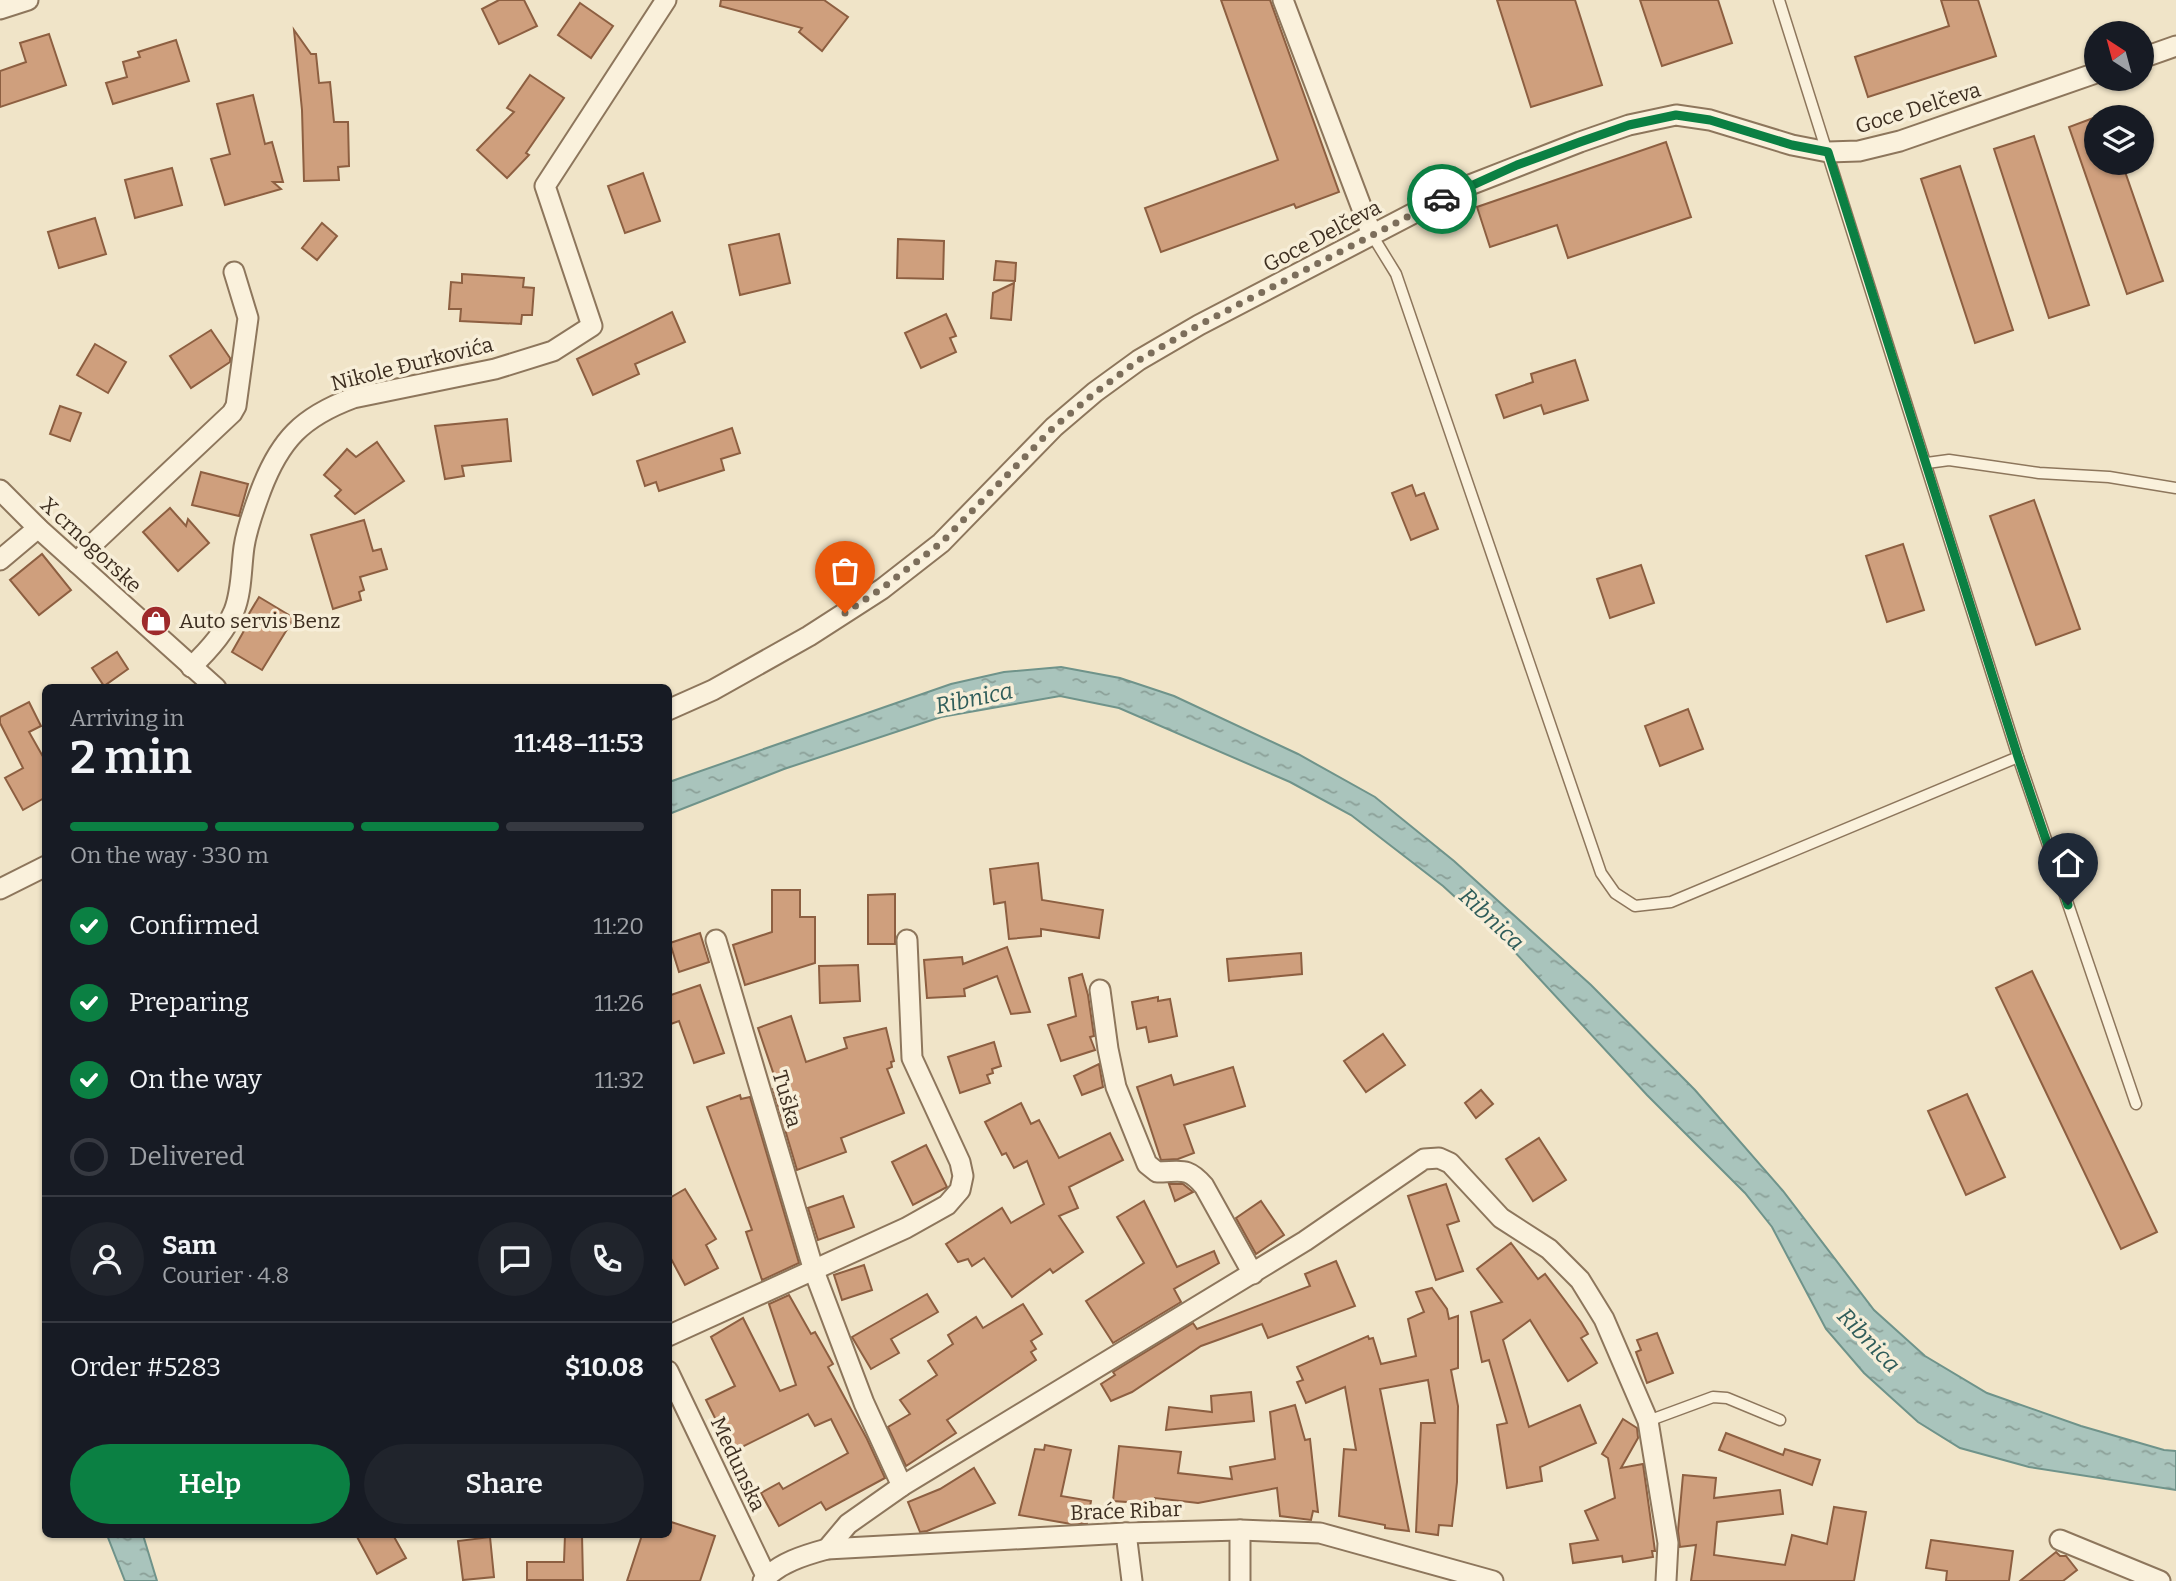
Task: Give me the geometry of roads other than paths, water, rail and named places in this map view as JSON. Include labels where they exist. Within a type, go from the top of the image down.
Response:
[{"type":"street","points":[[0,9],[28,0]]},
{"type":"street","name":"Nikole Đurkovića","points":[[191,667],[219,635],[234,612],[248,527],[271,464],[294,433],[310,418],[353,398],[495,369],[553,351],[592,326],[545,186],[666,0]]},
{"type":"street","points":[[1283,0],[1372,235]]},
{"type":"street","points":[[2154,54],[2176,46]]},
{"type":"street","name":"Goce Delčeva","points":[[672,708],[713,690],[808,636],[881,589],[941,543],[1054,427],[1139,360],[1199,325],[1462,188],[1517,165],[1629,125],[1676,115],[1710,120],[1792,145],[1828,152],[1859,151],[1900,141],[2084,77]]},
{"type":"street","points":[[77,562],[232,413],[236,406],[248,318],[234,272]]},
{"type":"street","name":"X crnogorske","points":[[0,490],[38,528],[211,684]]},
{"type":"street","points":[[0,560],[38,528]]},
{"type":"street","points":[[0,889],[42,868]]},
{"type":"street","name":"Tuška","points":[[716,940],[814,1271],[864,1403],[902,1486]]},
{"type":"street","points":[[672,1334],[906,1228],[947,1205],[960,1190],[963,1176],[960,1162],[912,1058],[908,940]]},
{"type":"street","points":[[1100,990],[1116,1087],[1147,1164],[1157,1172],[1183,1170],[1194,1174],[1205,1186],[1253,1274]]},
{"type":"street","points":[[827,1549],[848,1524],[902,1486],[1253,1274],[1423,1159],[1439,1158],[1451,1163],[1501,1218],[1549,1249],[1580,1280],[1604,1319],[1648,1421],[1668,1543],[1666,1581]]},
{"type":"street","name":"Medunska","points":[[672,1380],[765,1579]]},
{"type":"street","points":[[1240,1530],[1241,1581]]},
{"type":"street","name":"Braće Ribar","points":[[765,1579],[803,1555],[827,1549],[1126,1533],[1240,1530],[1320,1533],[1493,1581]]},
{"type":"street","points":[[1126,1533],[1132,1581]]},
{"type":"street","points":[[2060,1539],[2160,1581]]},
{"type":"lane","points":[[1779,0],[2018,757],[2136,1104]]},
{"type":"lane","points":[[1372,235],[1396,274],[1601,873],[1615,893],[1635,906],[1671,902],[2018,757]]},
{"type":"lane","points":[[1927,463],[1950,460],[2039,473],[2109,477],[2176,488]]},
{"type":"lane","points":[[1648,1421],[1713,1397],[1727,1398],[1780,1420]]},
{"type":"water","name":"Ribnica","points":[[1061,667],[1120,678],[1174,696],[1298,754],[1375,797],[1454,861],[1591,985],[1695,1090],[1783,1191],[1874,1310],[1925,1356],[1987,1393],[2081,1426],[2176,1451],[2176,1490],[2029,1467],[1960,1448],[1918,1422],[1864,1373],[1826,1329],[1772,1227],[1745,1193],[1647,1095],[1512,949],[1443,886],[1351,815],[1290,782],[1119,708],[1060,696],[941,717],[784,769],[672,813],[672,781],[951,684],[1004,672]]},
{"type":"water","points":[[108,1538],[144,1538],[157,1581],[125,1581]]},
{"type":"place","name":"Auto servis Benz","points":[[156,621]]}]
